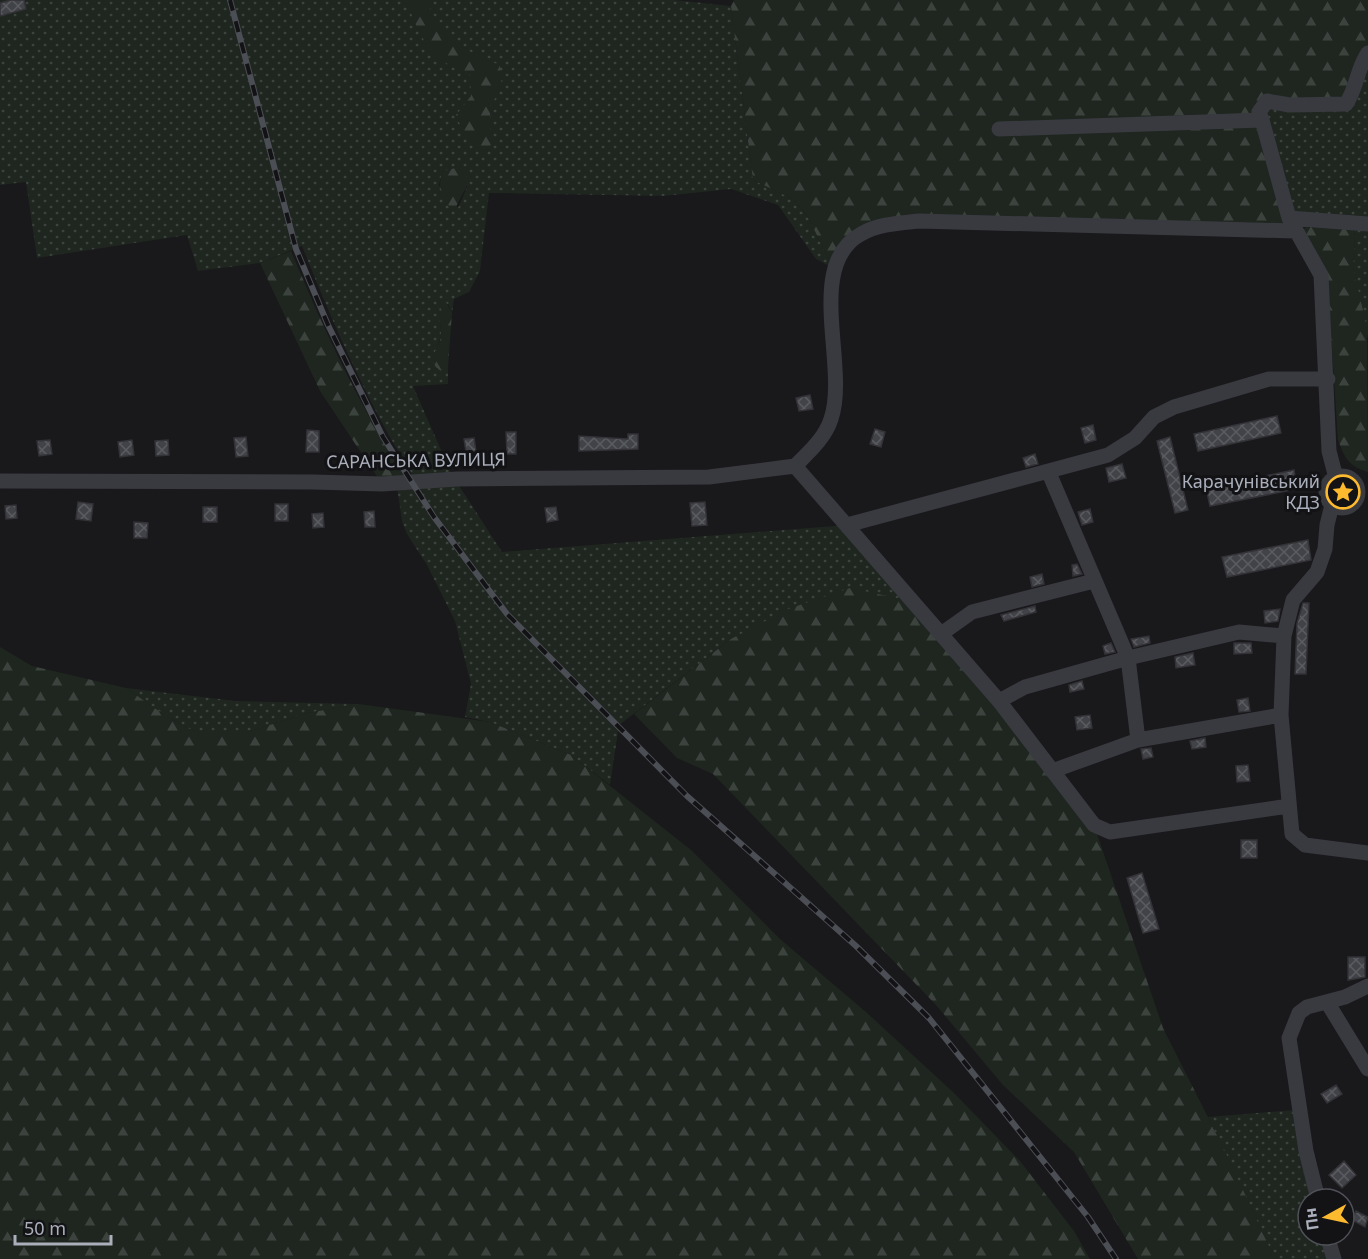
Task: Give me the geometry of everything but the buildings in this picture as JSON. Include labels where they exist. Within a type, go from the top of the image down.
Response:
[{"type":"street","points":[[1336,478],[1329,452],[1328,379],[1321,275],[1292,224],[1259,111],[1267,101],[1290,105],[1346,104],[1356,86],[1363,60],[1368,54]]},
{"type":"street","points":[[999,129],[1262,120]]},
{"type":"street","points":[[1289,806],[1110,832],[1094,825],[999,701],[795,466],[823,436],[831,418],[835,361],[832,320],[833,268],[843,248],[861,234],[887,225],[919,221],[1368,224]]},
{"type":"street","points":[[847,525],[1048,473],[1108,455],[1135,438],[1154,417],[1174,407],[1269,379],[1328,379]]},
{"type":"street","name":"САРАНСЬКА ВУЛИЦЯ","points":[[0,481],[382,484],[458,479],[709,477],[795,466]]},
{"type":"street","points":[[1048,473],[1128,658],[1138,740]]},
{"type":"street","points":[[1332,505],[1347,508],[1363,494],[1352,479],[1336,478],[1328,485],[1327,492],[1332,505],[1325,549],[1317,572],[1293,600],[1284,636],[1281,715],[1289,806],[1292,834],[1305,845],[1368,853]]},
{"type":"street","points":[[941,634],[972,612],[1094,581]]},
{"type":"street","points":[[999,701],[1024,687],[1128,658],[1239,632],[1284,636]]},
{"type":"street","points":[[1052,771],[1138,740],[1281,715]]},
{"type":"street","points":[[1315,1187],[1306,1151],[1289,1038],[1299,1013],[1316,1003],[1327,1002],[1368,986]]},
{"type":"street","points":[[1327,1002],[1361,1048],[1368,1070]]},
{"type":"green space","points":[[0,0],[674,0],[731,6],[753,180],[793,199],[808,217],[833,268],[816,259],[778,205],[731,189],[663,196],[489,193],[480,271],[469,292],[454,299],[452,313],[448,304],[440,307],[441,336],[434,357],[437,369],[448,368],[448,384],[413,386],[452,475],[414,477],[397,450],[353,364],[302,246],[260,263],[198,271],[187,235],[37,258],[26,182],[0,185]],"holes":[[[461,166],[467,187],[458,208],[439,185],[442,172]]]},
{"type":"green space","points":[[406,0],[426,0],[439,24],[456,41],[476,54],[500,65],[502,88],[490,106],[491,145],[483,150],[464,134],[456,115],[471,96],[470,74],[445,62],[428,46],[416,26]]},
{"type":"green space","points":[[734,0],[1368,0],[1368,53],[1346,104],[1262,106],[1295,231],[919,221],[861,234],[833,268],[808,217],[793,199],[753,180],[731,6]]},
{"type":"green space","points":[[1368,53],[1368,224],[1289,218],[1262,106]]},
{"type":"green space","points":[[461,166],[469,181],[455,209],[446,202],[441,194],[441,178],[442,172]]},
{"type":"green space","points":[[1311,223],[1352,226],[1355,236],[1353,267],[1367,328],[1368,472],[1348,461],[1338,440],[1327,273],[1301,231]]},
{"type":"green space","points":[[1352,226],[1368,228],[1368,339],[1353,267],[1355,236]]},
{"type":"green space","points":[[291,251],[345,370],[392,455],[410,482],[382,484],[320,391],[260,263]]},
{"type":"green space","points":[[446,302],[452,313],[448,368],[441,371],[436,367],[433,358],[441,336],[440,307]]},
{"type":"green space","points":[[458,484],[502,552],[847,525],[915,602],[731,639],[619,725],[610,785],[571,755],[490,722],[465,717],[471,684],[455,621],[427,565],[407,534],[402,521],[397,487]]},
{"type":"green space","points":[[1343,484],[1351,492],[1343,500],[1335,492]]},
{"type":"green space","points":[[850,588],[915,602],[1094,825],[1163,1028],[1225,1151],[1272,1253],[1272,1259],[1138,1259],[1074,1152],[1003,1085],[936,1005],[713,774],[677,758],[634,714],[731,639],[788,609]]},
{"type":"green space","points":[[0,647],[32,666],[126,688],[166,716],[195,732],[248,732],[307,713],[359,704],[490,722],[571,755],[691,850],[780,939],[866,1012],[954,1093],[1020,1161],[1074,1231],[1090,1259],[0,1259]]},
{"type":"green space","points":[[126,688],[236,701],[359,704],[307,713],[248,732],[195,732],[166,716]]},
{"type":"green space","points":[[1295,1110],[1311,1187],[1296,1187],[1296,1247],[1326,1247],[1330,1259],[1272,1259],[1272,1253],[1208,1117]]},
{"type":"railway","points":[[230,0],[296,249],[328,325],[383,437],[434,517],[507,614],[687,796],[856,946],[929,1018],[1088,1217],[1116,1259]]},
{"type":"place","name":"Карачунівський КДЗ","points":[[1343,492]]}]
